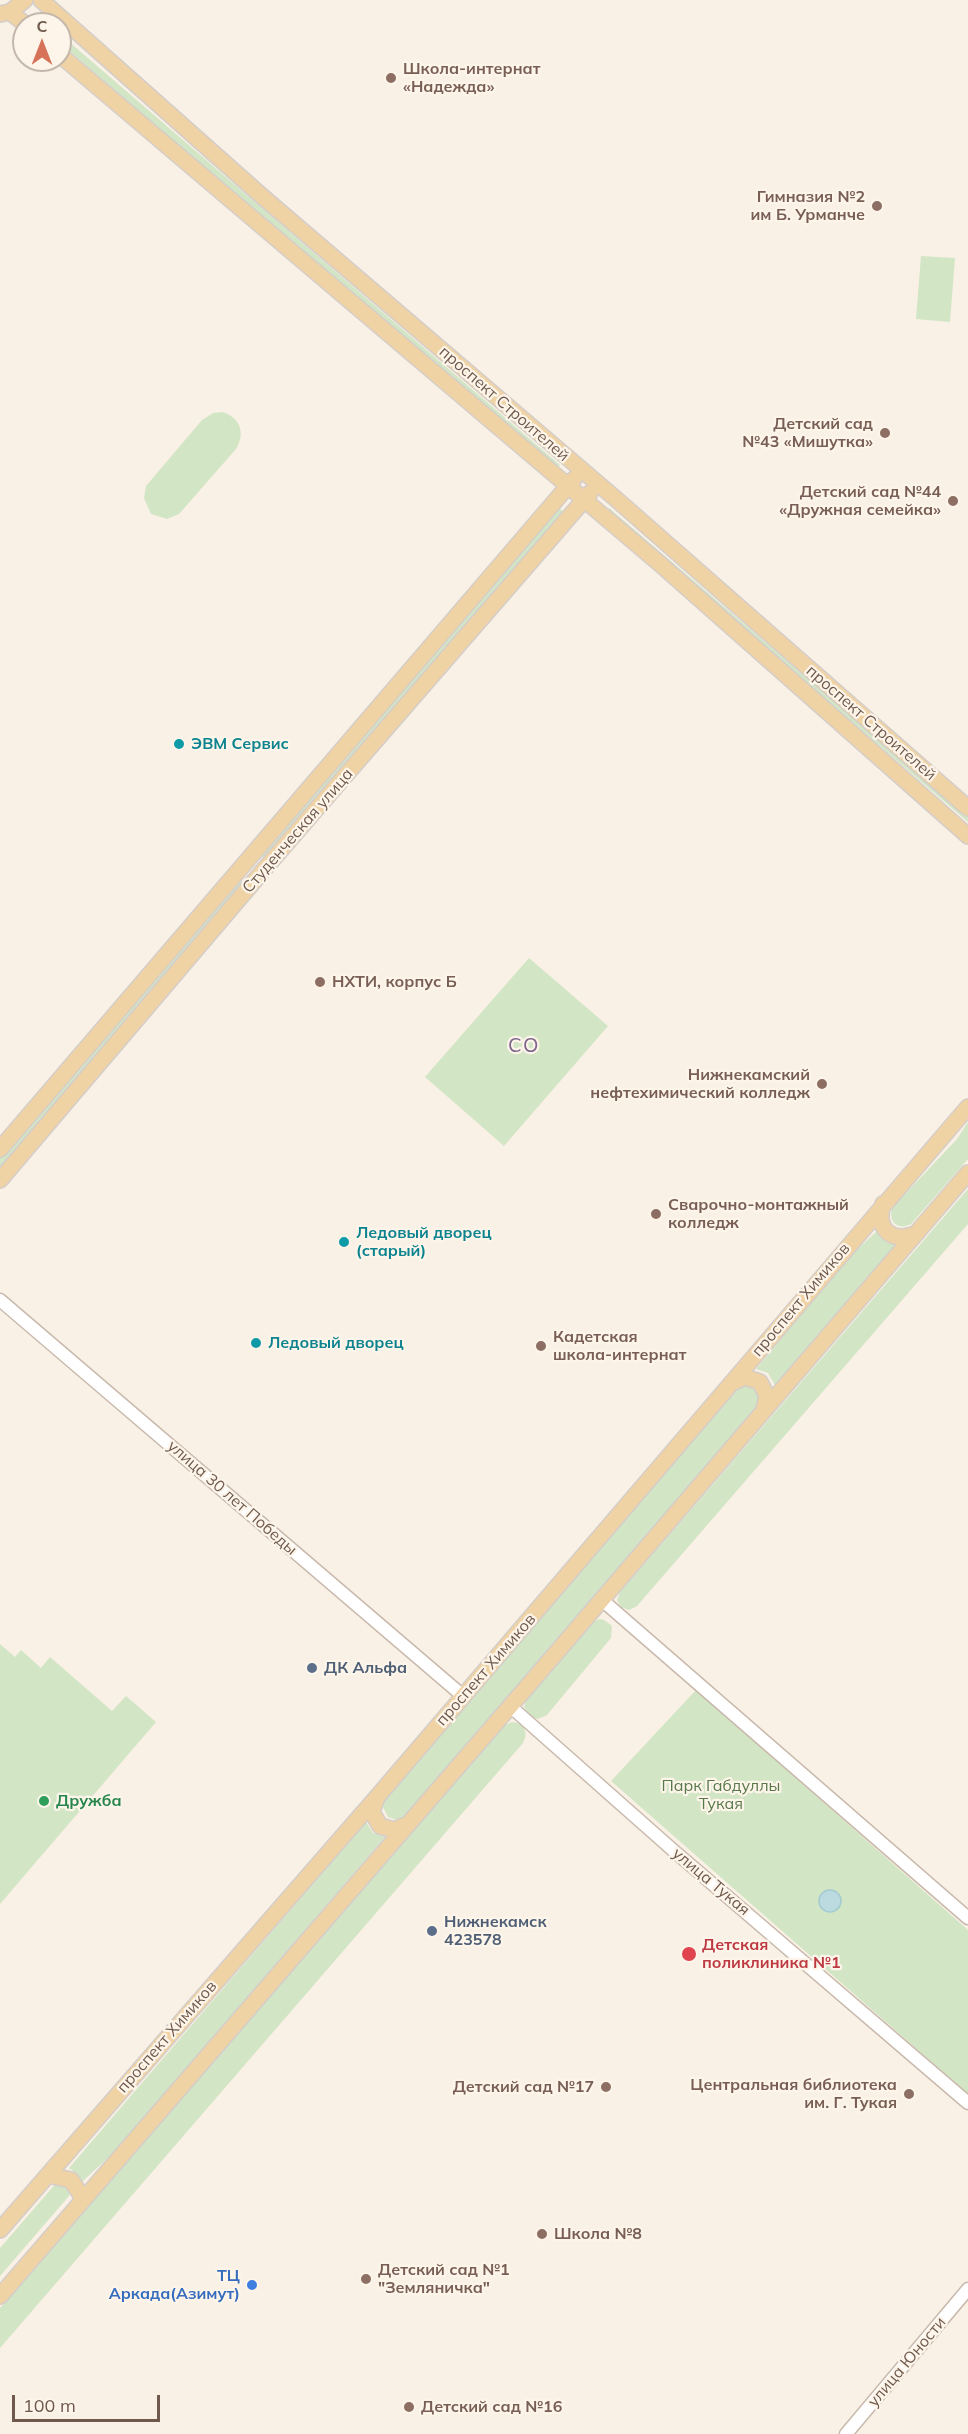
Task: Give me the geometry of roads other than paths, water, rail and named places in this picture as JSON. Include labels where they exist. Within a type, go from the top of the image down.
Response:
[{"type":"main road","points":[[5,13],[26,0]]},
{"type":"main road","name":"проспект Строителей","points":[[41,0],[255,190],[598,484],[968,808]]},
{"type":"main road","name":"проспект Строителей","points":[[72,65],[585,500],[968,836]]},
{"type":"main road","name":"Студенческая улица","points":[[0,1149],[581,470]]},
{"type":"main road","name":"Студенческая улица","points":[[0,1180],[267,866],[598,484]]},
{"type":"main road","points":[[252,856],[255,861],[267,866]]},
{"type":"main road","points":[[239,872],[246,872],[252,876],[254,882]]},
{"type":"main road","name":"проспект Химиков","points":[[0,2230],[377,1797],[968,1107]]},
{"type":"main road","points":[[0,2296],[968,1173]]},
{"type":"main road","points":[[883,1204],[880,1217],[882,1226],[888,1232],[899,1238],[917,1233]]},
{"type":"main road","points":[[730,1384],[745,1377],[760,1382],[767,1396],[763,1412]]},
{"type":"main road","points":[[377,1797],[372,1812],[380,1826],[394,1830],[408,1823]]},
{"type":"main road","points":[[48,2175],[71,2180],[81,2194],[81,2201]]},
{"type":"street","name":"улица 30 лет Победы","points":[[0,1300],[463,1696]]},
{"type":"street","points":[[602,1600],[968,1918]]},
{"type":"street","name":"улица Тукая","points":[[510,1706],[674,1851],[968,2103]]},
{"type":"street","name":"улица Юности","points":[[846,2434],[968,2289]]},
{"type":"water","points":[[830,1890],[838,1893],[841,1901],[838,1909],[830,1912],[822,1909],[819,1901],[822,1893]]},
{"type":"place","name":"Школа-интернат «Надежда»","points":[[391,78]]},
{"type":"place","name":"Гимназия №2 им Б. Урманче","points":[[877,206]]},
{"type":"place","name":"Детский сад №43 «Мишутка»","points":[[885,433]]},
{"type":"place","name":"Детский сад №44 «Дружная семейка»","points":[[953,501]]},
{"type":"place","name":"ЭВМ Сервис","points":[[179,744]]},
{"type":"place","name":"НХТИ, корпус Б","points":[[320,982]]},
{"type":"place","name":"Нижнекамский нефтехимический колледж","points":[[822,1084]]},
{"type":"place","name":"Сварочно-монтажный колледж","points":[[656,1214]]},
{"type":"place","name":"Ледовый дворец (старый)","points":[[344,1242]]},
{"type":"place","name":"Ледовый дворец","points":[[256,1343]]},
{"type":"place","name":"Кадетская школа-интернат","points":[[541,1346]]},
{"type":"place","name":"ДК Альфа","points":[[312,1668]]},
{"type":"place","name":"Дружба","points":[[44,1801]]},
{"type":"place","name":"Нижнекамск 423578","points":[[432,1931]]},
{"type":"place","name":"Детская поликлиника №1","points":[[689,1954]]},
{"type":"place","name":"Детский сад №17","points":[[606,2087]]},
{"type":"place","name":"Центральная библиотека им. Г. Тукая","points":[[909,2094]]},
{"type":"place","name":"Школа №8","points":[[542,2234]]},
{"type":"place","name":"Детский сад №1 \"Земляничка\"","points":[[366,2279]]},
{"type":"place","name":"ТЦ Аркада(Азимут)","points":[[252,2285]]},
{"type":"place","name":"Детский сад №16","points":[[409,2407]]},
{"type":"district","name":"СО","points":[[524,1046]]},
{"type":"park label","name":"Парк Габдуллы Тукая","points":[[721,1795]]}]
